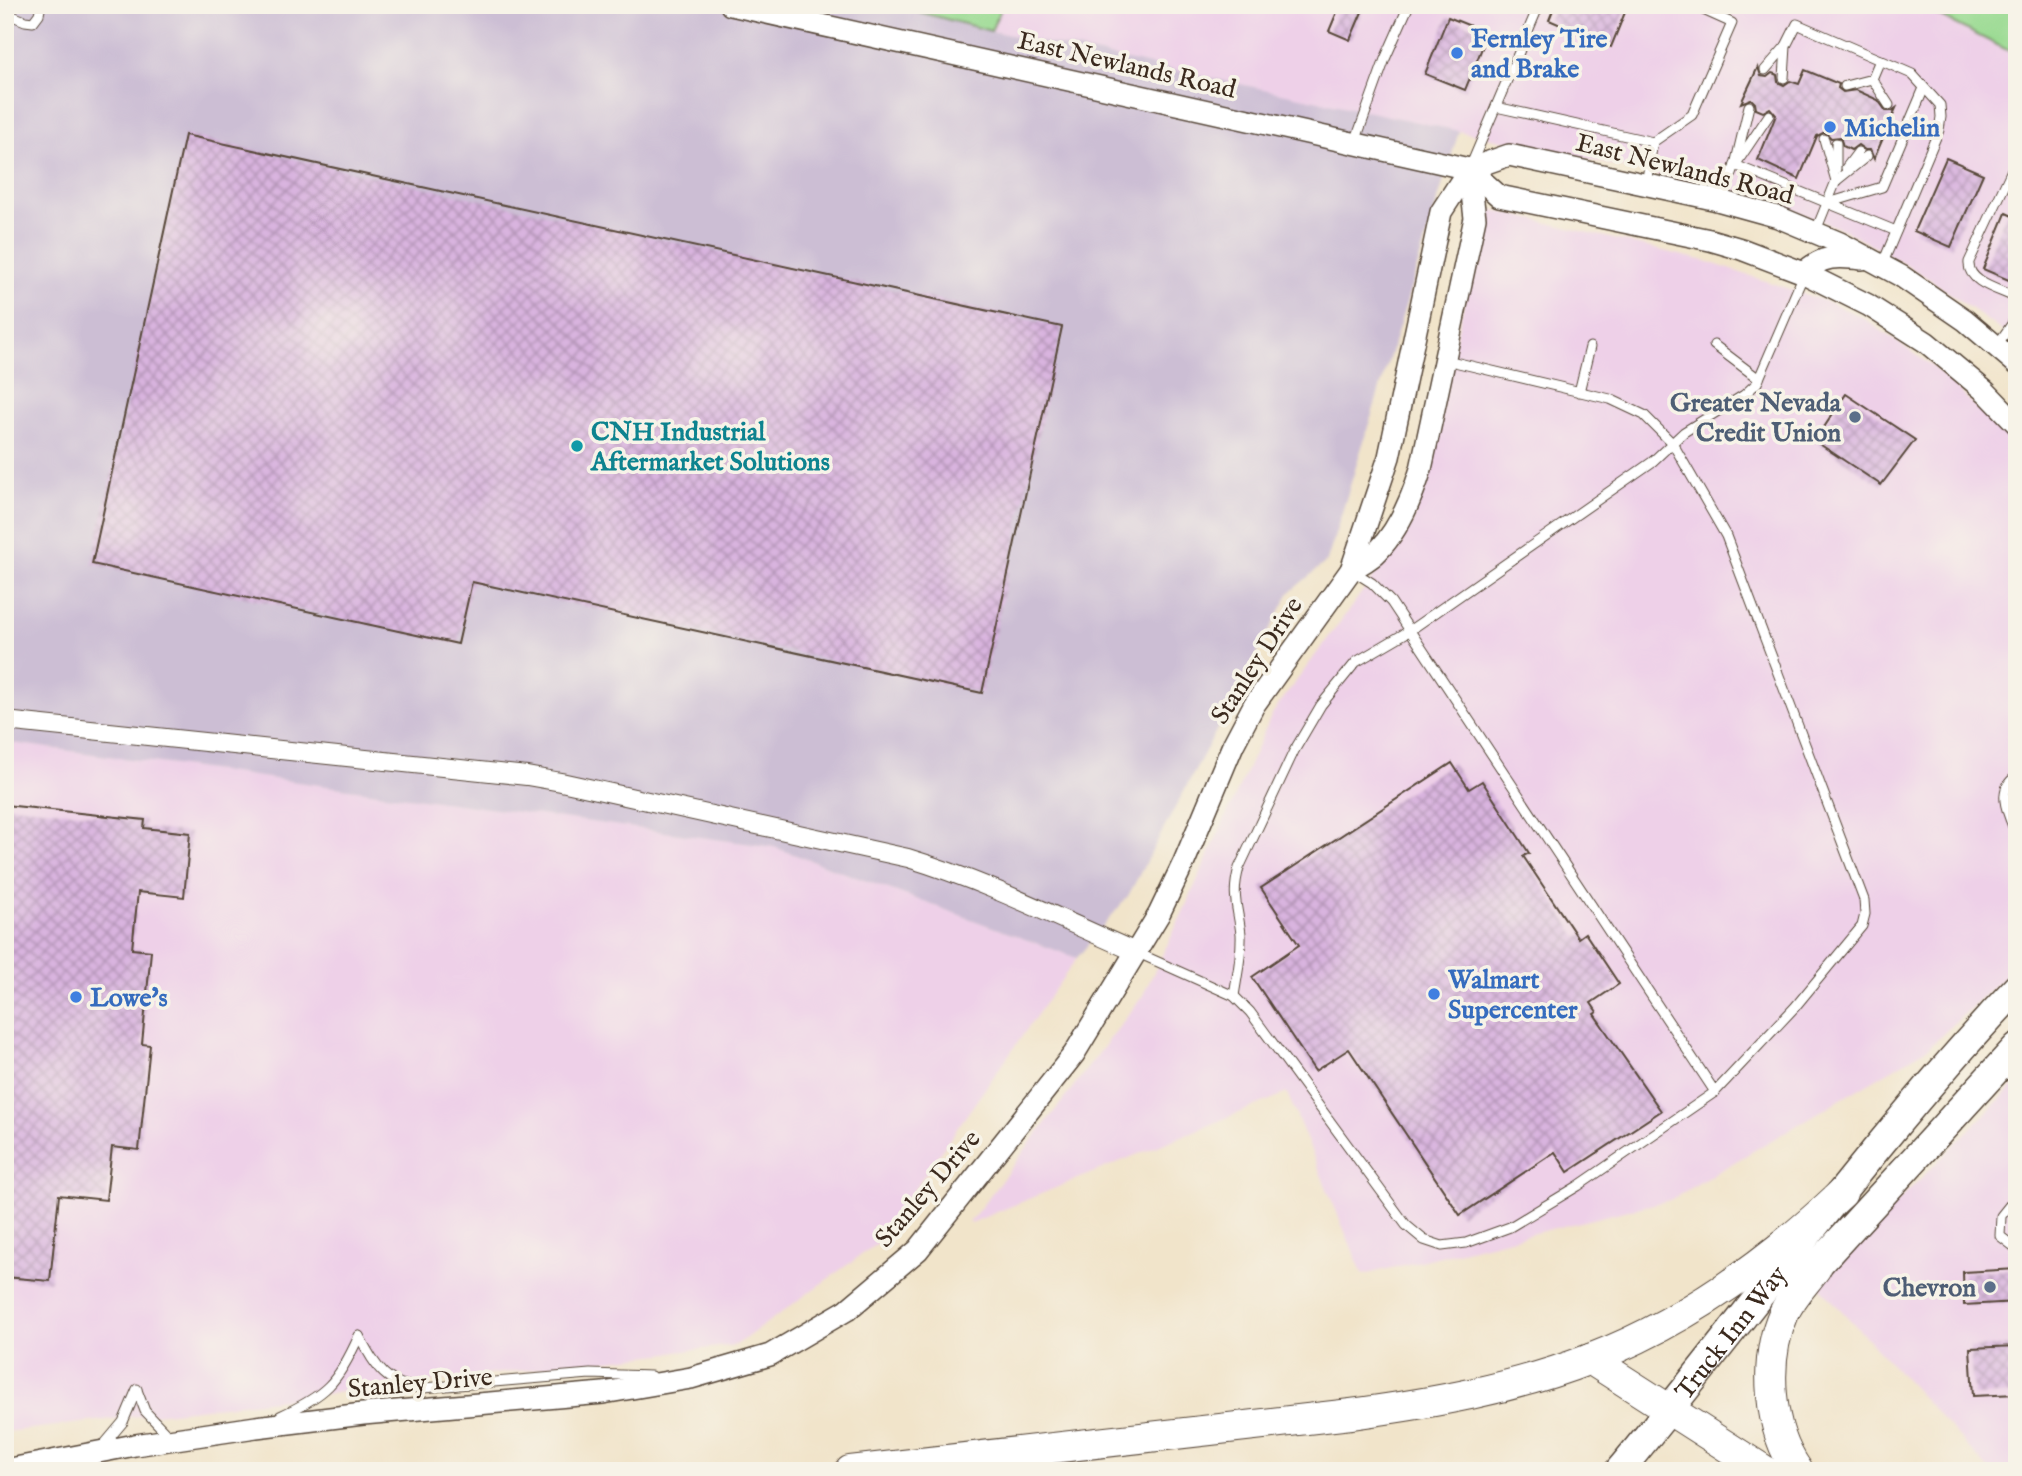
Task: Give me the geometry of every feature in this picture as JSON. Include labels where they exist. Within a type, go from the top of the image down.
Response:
[{"type":"highway","name":"Truck Inn Way","points":[[1619,1471],[1925,1089],[2017,988]]},
{"type":"highway","points":[[1670,1409],[1816,1268],[2015,1050]]},
{"type":"highway","points":[[850,1471],[1418,1404],[1519,1382],[1590,1359],[1710,1299],[1780,1249],[1842,1193]]},
{"type":"highway","points":[[1798,1471],[1777,1423],[1771,1382],[1771,1356],[1784,1311],[1816,1268]]},
{"type":"highway","points":[[1590,1359],[1765,1471]]},
{"type":"street","name":"East Newlands Road","points":[[731,5],[1469,169],[1499,195],[1741,249],[1804,273],[1868,305],[1926,342],[1986,392],[2017,424]]},
{"type":"street","name":"East Newlands Road","points":[[1469,169],[1509,155],[1722,201],[1778,218],[1879,263],[1933,296],[1997,345],[2017,364]]},
{"type":"street","name":"Stanley Drive","points":[[1351,570],[1377,553],[1408,505],[1421,469],[1475,218],[1469,169]]},
{"type":"street","name":"Stanley Drive","points":[[5,1470],[172,1439],[256,1427],[363,1414],[603,1393],[691,1378],[769,1356],[847,1310],[918,1250],[1074,1054],[1138,953],[1175,881],[1243,723],[1267,685],[1351,570],[1387,467],[1441,212],[1469,169]]},
{"type":"street","points":[[1804,273],[1820,260],[1838,256],[1879,263]]},
{"type":"street","points":[[5,721],[527,776],[561,782],[908,858],[982,885],[1138,953]]},
{"type":"lane","points":[[5,13],[33,22],[39,15],[41,5]]},
{"type":"lane","points":[[1354,144],[1385,59],[1409,5]]},
{"type":"lane","points":[[1469,169],[1539,5]]},
{"type":"lane","points":[[1646,184],[1653,142],[1692,115],[1732,23],[1692,5]]},
{"type":"lane","points":[[1765,70],[1786,46],[1797,24],[1912,74],[1940,105],[1939,130],[1896,231],[1879,263]]},
{"type":"lane","points":[[1784,78],[1786,46]]},
{"type":"lane","points":[[1857,91],[1872,79],[1880,60]]},
{"type":"lane","points":[[1845,86],[1872,79]]},
{"type":"lane","points":[[1872,79],[1879,101]]},
{"type":"lane","points":[[1872,79],[1889,105]]},
{"type":"lane","points":[[1828,203],[1882,187],[1924,88]]},
{"type":"lane","points":[[1722,201],[1735,165],[1749,106]]},
{"type":"lane","points":[[1496,107],[1653,142]]},
{"type":"lane","points":[[1735,165],[1769,115]]},
{"type":"lane","points":[[1824,139],[1836,181]]},
{"type":"lane","points":[[1815,233],[1836,181],[1836,143]]},
{"type":"lane","points":[[1836,181],[1862,154]]},
{"type":"lane","points":[[2017,159],[1968,268],[1977,280],[2017,298]]},
{"type":"lane","points":[[1735,165],[1896,231]]},
{"type":"lane","points":[[1234,996],[1241,935],[1234,887],[1239,868],[1289,762],[1321,705],[1356,663],[1409,631],[1652,462],[1684,432],[1744,395],[1759,379],[1804,273]]},
{"type":"lane","points":[[1997,345],[2017,317]]},
{"type":"lane","points":[[1714,345],[1759,379]]},
{"type":"lane","points":[[1579,392],[1590,347]]},
{"type":"lane","points":[[1138,953],[1234,996],[1250,1012],[1406,1225],[1423,1240],[1442,1246],[1466,1243],[1510,1227],[1578,1186],[1715,1092],[1795,1007],[1862,926],[1864,900],[1726,536],[1673,444],[1644,415],[1610,399],[1446,360]]},
{"type":"lane","points":[[1351,570],[1372,583],[1391,602],[1715,1092]]},
{"type":"lane","points":[[2017,776],[2005,789],[2004,799],[2017,836]]},
{"type":"lane","points":[[2017,1196],[2001,1216],[2000,1236],[2017,1249]]},
{"type":"lane","points":[[256,1427],[308,1404],[321,1395],[340,1374],[359,1336],[381,1373],[398,1383],[415,1388],[590,1374],[691,1378]]},
{"type":"lane","points":[[96,1453],[123,1422],[137,1389],[145,1411],[172,1439]]},
{"type":"shaded area","points":[[5,5],[893,5],[991,31],[1459,131],[1327,561],[1290,592],[1128,896],[1077,958],[774,847],[5,742]]},
{"type":"shaded area","points":[[1002,5],[1917,5],[2017,55],[2017,342],[1931,280],[1851,233],[1774,202],[1528,146],[991,31]]},
{"type":"shaded area","points":[[1486,208],[1705,261],[1828,302],[1862,317],[1932,366],[2008,436],[2017,450],[2017,965],[1928,1048],[1670,1200],[1363,1275],[1287,1093],[968,1224],[1142,997],[1272,714],[1413,523]]},
{"type":"shaded area","points":[[5,742],[774,847],[1077,958],[875,1245],[736,1345],[5,1432]]},
{"type":"shaded area","points":[[2017,1082],[2017,1471],[1990,1471],[1816,1283]]},
{"type":"green space","points":[[893,5],[1002,5],[991,31]]},
{"type":"green space","points":[[1917,5],[2017,5],[2017,55]]},
{"type":"building","points":[[1340,5],[1365,5],[1350,40],[1329,31]]},
{"type":"building","points":[[1555,5],[1628,5],[1611,47],[1549,20]]},
{"type":"building","name":"Fernley Tire and Brake","points":[[1448,17],[1488,33],[1465,90],[1425,74]]},
{"type":"building","name":"Michelin","points":[[1758,67],[1761,76],[1775,74],[1778,82],[1784,85],[1790,81],[1799,84],[1805,70],[1839,84],[1838,88],[1843,92],[1856,90],[1878,100],[1886,111],[1896,108],[1874,159],[1870,150],[1858,145],[1851,150],[1843,146],[1840,137],[1831,138],[1825,132],[1817,136],[1799,179],[1758,160],[1776,115],[1770,108],[1763,112],[1756,109],[1751,99],[1741,103]]},
{"type":"building","name":"CNH Industrial Aftermarket Solutions","points":[[185,135],[1062,327],[982,693],[472,582],[458,644],[92,564]]},
{"type":"building","points":[[1946,158],[1983,174],[1951,247],[1914,231]]},
{"type":"building","points":[[2006,213],[2017,218],[2017,269],[2011,281],[1983,269]]},
{"type":"building","name":"Greater Nevada Credit Union","points":[[1846,394],[1915,440],[1881,485],[1815,441]]},
{"type":"building","name":"Walmart Supercenter","points":[[1452,763],[1469,789],[1482,781],[1529,853],[1523,856],[1578,938],[1585,933],[1619,984],[1591,1003],[1597,1012],[1594,1014],[1661,1111],[1568,1172],[1555,1152],[1460,1215],[1349,1049],[1315,1071],[1252,977],[1299,945],[1261,888]]},
{"type":"building","name":"Lowe's","points":[[5,805],[145,820],[144,828],[190,833],[184,897],[138,892],[132,949],[151,951],[142,1044],[150,1045],[139,1150],[112,1147],[106,1200],[59,1195],[50,1281],[5,1277]]},
{"type":"building","name":"Chevron","points":[[2017,1269],[2017,1302],[1964,1305],[1963,1272]]},
{"type":"building","points":[[2017,1346],[2017,1394],[1973,1396],[1970,1348]]},
{"type":"place","name":"Fernley Tire and Brake","points":[[1457,53]]},
{"type":"place","name":"Michelin","points":[[1830,127]]},
{"type":"place","name":"Greater Nevada Credit Union","points":[[1855,417]]},
{"type":"place","name":"CNH Industrial Aftermarket Solutions","points":[[577,446]]},
{"type":"place","name":"Walmart Supercenter","points":[[1434,994]]},
{"type":"place","name":"Lowe's","points":[[76,997]]},
{"type":"place","name":"Chevron","points":[[1990,1287]]}]
